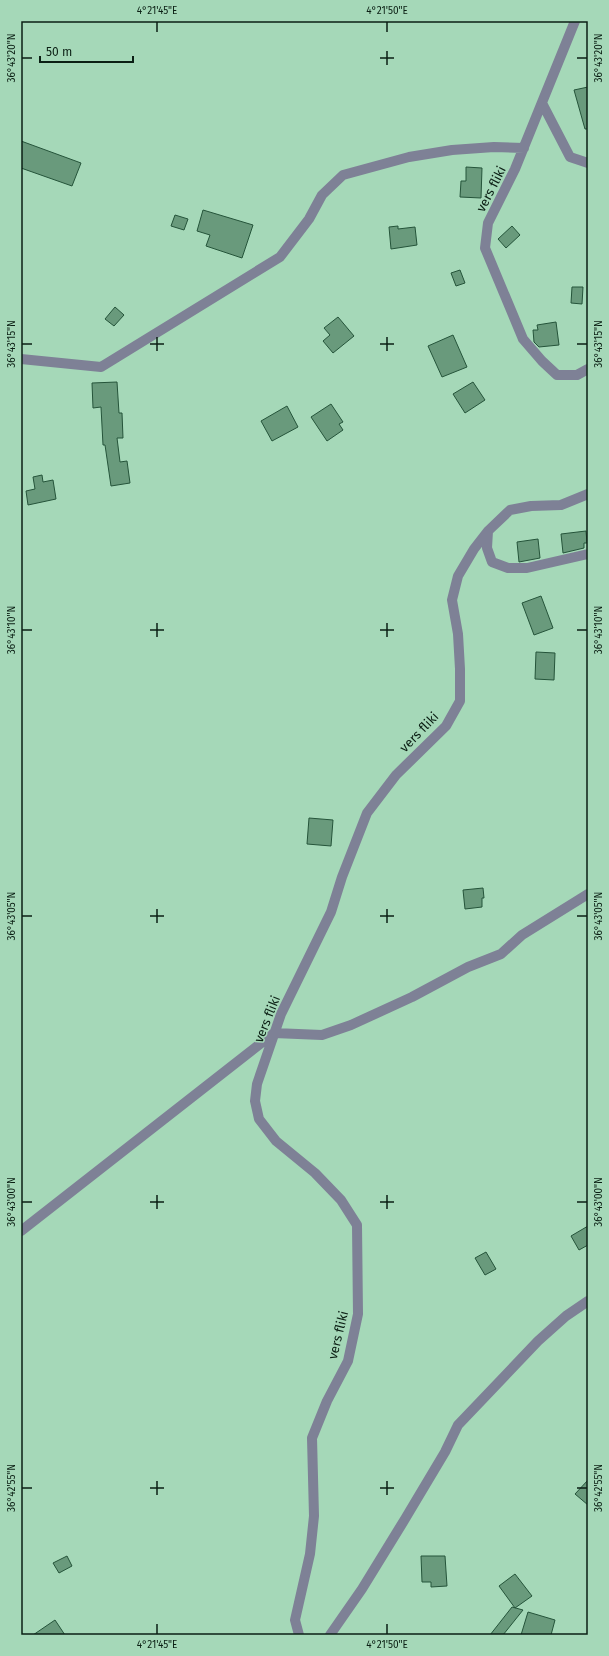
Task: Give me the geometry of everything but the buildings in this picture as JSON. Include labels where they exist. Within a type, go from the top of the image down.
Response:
[{"type":"street","name":"vers fliki","points":[[575,21],[516,169],[488,223],[485,248],[523,339],[542,361],[557,375],[577,375],[588,369]]},
{"type":"street","points":[[542,103],[570,157],[588,163]]},
{"type":"street","points":[[21,359],[100,367],[280,257],[309,219],[322,195],[343,175],[409,157],[452,150],[494,147],[524,148]]},
{"type":"street","name":"vers fliki","points":[[299,1635],[295,1620],[310,1554],[314,1516],[312,1438],[327,1401],[348,1361],[358,1314],[357,1225],[341,1200],[315,1173],[276,1141],[259,1119],[255,1101],[257,1084],[281,1014],[331,912],[367,813],[396,775],[446,726],[460,701],[458,634],[452,600],[458,576],[474,549],[488,531],[510,510],[531,506],[561,505],[588,494]]},
{"type":"street","points":[[488,531],[487,548],[492,562],[508,568],[527,568],[588,554]]},
{"type":"street","points":[[21,1231],[274,1033],[322,1035],[351,1025],[412,997],[468,967],[501,954],[522,935],[588,894]]},
{"type":"street","points":[[330,1635],[362,1589],[397,1532],[445,1452],[458,1425],[538,1341],[566,1316],[588,1301]]}]
